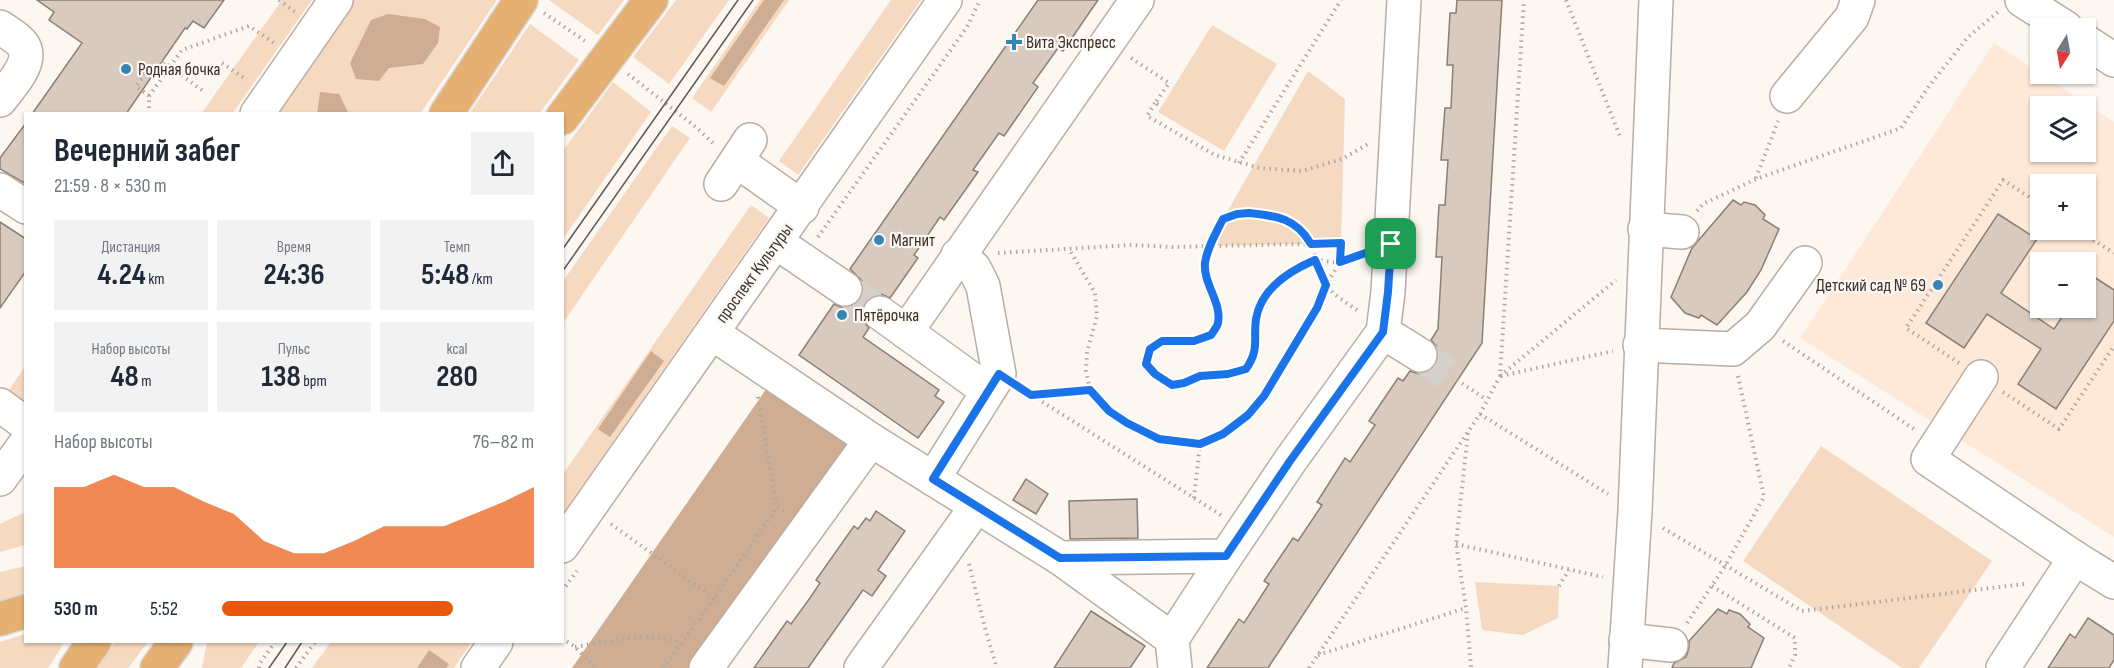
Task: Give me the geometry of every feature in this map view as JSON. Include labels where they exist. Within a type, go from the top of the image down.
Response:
[{"type":"main road","points":[[564,115],[651,0]]},
{"type":"main road","points":[[448,112],[530,5]]},
{"type":"main road","points":[[0,619],[24,612]]},
{"type":"main road","points":[[76,668],[93,643]]},
{"type":"main road","points":[[157,668],[175,643]]},
{"type":"main road","points":[[185,643],[186,668]]},
{"type":"street","points":[[258,112],[336,0]]},
{"type":"street","name":"проспект Культуры","points":[[564,543],[802,207],[945,0]]},
{"type":"street","points":[[906,332],[1137,0]]},
{"type":"street","points":[[712,333],[933,479],[968,517],[1060,558],[1174,653],[1235,543],[1290,461],[1383,332],[1388,292],[1404,0]]},
{"type":"street","points":[[1656,0],[1643,270],[1635,511],[1626,654],[1671,645]]},
{"type":"street","points":[[1787,96],[1852,17],[1858,0]]},
{"type":"street","points":[[2013,4],[2044,18]]},
{"type":"street","points":[[0,27],[19,40],[26,54],[21,70],[0,100]]},
{"type":"street","points":[[2096,48],[2114,60]]},
{"type":"street","points":[[736,162],[802,207]]},
{"type":"street","points":[[0,190],[24,206]]},
{"type":"street","points":[[1645,228],[1682,232]]},
{"type":"street","points":[[777,242],[845,289]]},
{"type":"street","points":[[933,479],[994,383],[983,286],[974,268],[958,255]]},
{"type":"street","points":[[1640,345],[1732,349],[1760,326],[1805,263]]},
{"type":"street","points":[[880,313],[906,332],[994,383]]},
{"type":"street","points":[[1383,332],[1420,355]]},
{"type":"street","points":[[1981,377],[1928,459],[2068,569],[2114,582]]},
{"type":"street","points":[[0,405],[24,423]]},
{"type":"street","points":[[706,668],[871,440]]},
{"type":"street","points":[[0,479],[24,446]]},
{"type":"street","points":[[861,668],[968,517]]},
{"type":"street","points":[[1060,558],[1235,543]]},
{"type":"street","points":[[2003,668],[2068,569]]},
{"type":"street","points":[[478,668],[495,643]]},
{"type":"path","points":[[1239,163],[1341,0]]},
{"type":"path","points":[[1500,376],[1524,0]]},
{"type":"path","points":[[1566,0],[1621,140]]},
{"type":"path","points":[[1682,232],[1703,204],[1755,179],[1901,128],[1929,86],[1968,37],[2013,4]]},
{"type":"path","points":[[530,5],[591,45]]},
{"type":"path","points":[[149,112],[149,96],[182,50],[249,26],[296,58]]},
{"type":"path","points":[[1107,43],[1169,83],[1147,116],[1215,155],[1239,163],[1260,168],[1302,171],[1342,159],[1397,126]]},
{"type":"path","points":[[149,96],[136,86],[148,70],[156,75],[163,62],[203,91]]},
{"type":"path","points":[[622,70],[697,128],[736,162]]},
{"type":"path","points":[[1755,179],[1787,96]]},
{"type":"path","points":[[1155,103],[1161,106]]},
{"type":"path","points":[[2030,198],[2003,180],[1906,328],[2059,429],[2114,346]]},
{"type":"path","points":[[1383,332],[1326,285],[1315,260],[1311,244],[1303,231],[1275,216],[1237,214],[1223,219],[1210,246],[1205,264],[1207,282],[1216,303],[1218,323],[1211,335],[1194,341],[1162,341],[1150,349],[1146,364],[1155,374],[1172,385],[1200,376],[1228,374],[1246,369],[1254,359],[1257,337],[1256,318],[1265,296],[1274,285],[1301,266],[1315,260],[1340,262],[1391,244]]},
{"type":"path","points":[[2094,240],[2114,253]]},
{"type":"path","points":[[958,255],[1131,245],[1341,243],[1340,262],[1326,285],[1317,308],[1264,396],[1248,415],[1223,434],[1200,444],[1159,439],[1109,411],[1090,390],[1086,371],[1087,352],[1097,316],[1095,293],[1069,249]]},
{"type":"path","points":[[1309,668],[1480,414],[1500,376],[1625,273],[1643,270]]},
{"type":"path","points":[[1760,326],[1937,445]]},
{"type":"path","points":[[1500,376],[1640,345]]},
{"type":"path","points":[[1671,645],[1725,566],[1764,497],[1732,349]]},
{"type":"path","points":[[663,668],[777,507],[752,361]]},
{"type":"path","points":[[1457,380],[1487,400]]},
{"type":"path","points":[[994,383],[1031,395],[1194,498],[1235,543]]},
{"type":"path","points":[[1031,395],[1090,390]]},
{"type":"path","points":[[1480,414],[1635,511],[1802,611],[2068,569]]},
{"type":"path","points":[[1468,430],[1455,544],[1466,608],[1471,668]]},
{"type":"path","points":[[1194,498],[1200,444]]},
{"type":"path","points":[[777,507],[808,528]]},
{"type":"path","points":[[968,517],[986,632],[997,668]]},
{"type":"path","points":[[610,523],[742,619]]},
{"type":"path","points":[[1455,544],[1630,583]]},
{"type":"path","points":[[1559,586],[1569,570]]},
{"type":"path","points":[[1712,586],[1795,638],[1795,655],[1789,668]]},
{"type":"path","points":[[1318,655],[1466,608]]},
{"type":"path","points":[[575,647],[640,636],[660,637],[682,642]]},
{"type":"path","points":[[564,639],[596,668]]},
{"type":"path","points":[[260,668],[260,663],[274,643]]},
{"type":"path","points":[[296,668],[314,643]]},
{"type":"shaded area","points":[[282,0],[312,0],[233,112],[202,112]]},
{"type":"shaded area","points":[[353,0],[497,0],[421,112],[274,112]]},
{"type":"shaded area","points":[[549,0],[624,0],[598,35]]},
{"type":"shaded area","points":[[676,0],[729,0],[669,84],[633,57]]},
{"type":"shaded area","points":[[760,0],[789,0],[711,112],[692,98]]},
{"type":"shaded area","points":[[764,0],[784,0],[724,86],[710,78]]},
{"type":"shaded area","points":[[891,0],[921,0],[798,175],[779,161]]},
{"type":"shaded area","points":[[388,14],[425,19],[440,27],[438,43],[423,64],[389,68],[379,81],[356,79],[350,63],[371,20]]},
{"type":"shaded area","points":[[530,24],[579,60],[540,112],[470,112]]},
{"type":"shaded area","points":[[1212,25],[1277,64],[1224,151],[1158,112]]},
{"type":"shaded area","name":"Детский сад № 69","points":[[1994,43],[2030,67],[2030,84],[2056,84],[2075,96],[2030,96],[2030,162],[2096,162],[2096,110],[2114,122],[2114,537],[1800,338]]},
{"type":"shaded area","points":[[1308,71],[1345,99],[1341,243],[1210,246],[1223,219]]},
{"type":"shaded area","points":[[613,82],[651,112],[564,238],[564,150]]},
{"type":"shaded area","points":[[320,92],[339,94],[348,112],[317,112]]},
{"type":"shaded area","points":[[672,126],[690,138],[564,322],[564,280]]},
{"type":"shaded area","points":[[751,205],[769,218],[564,512],[564,473]]},
{"type":"shaded area","points":[[651,351],[664,361],[610,437],[598,429]]},
{"type":"shaded area","points":[[24,368],[24,400],[9,390]]},
{"type":"shaded area","points":[[769,385],[854,442],[692,668],[572,668]]},
{"type":"shaded area","points":[[1821,446],[1992,561],[1919,668],[1902,668],[1743,561]]},
{"type":"shaded area","points":[[24,512],[24,545],[0,552],[0,524]]},
{"type":"shaded area","points":[[24,566],[24,600],[0,608],[0,572]]},
{"type":"shaded area","points":[[1475,582],[1559,586],[1558,618],[1523,635],[1482,630]]},
{"type":"shaded area","points":[[24,634],[24,643],[62,643],[48,668],[0,668],[0,642]]},
{"type":"shaded area","points":[[113,643],[147,643],[128,668],[98,668]]},
{"type":"shaded area","points":[[207,643],[258,643],[241,668],[202,668]]},
{"type":"shaded area","points":[[330,643],[470,644],[454,668],[312,668]]},
{"type":"shaded area","points":[[429,650],[449,664],[446,668],[417,668]]},
{"type":"building","points":[[37,0],[224,0],[204,28],[193,21],[187,29],[185,28],[127,112],[33,112],[82,43],[49,20],[54,12]]},
{"type":"building","points":[[1038,0],[1098,0],[1063,51],[1058,48],[1033,83],[1038,87],[1004,136],[999,133],[973,170],[978,172],[944,220],[940,217],[914,255],[918,258],[890,298],[881,294],[873,296],[865,302],[861,311],[863,320],[869,328],[863,337],[939,390],[935,396],[944,402],[918,438],[799,355],[834,304],[843,308],[853,306],[861,299],[864,290],[862,281],[850,269]]},
{"type":"building","points":[[1457,0],[1502,0],[1482,343],[1268,668],[1207,668],[1239,619],[1244,623],[1269,584],[1264,581],[1293,538],[1298,541],[1322,505],[1317,502],[1345,458],[1350,462],[1375,425],[1369,421],[1398,378],[1403,381],[1410,371],[1419,374],[1428,372],[1436,364],[1439,355],[1437,347],[1431,340],[1438,329],[1442,257],[1436,257],[1439,205],[1445,205],[1448,160],[1441,160],[1445,108],[1451,108],[1453,65],[1447,65],[1450,13],[1456,13]]},
{"type":"building","points":[[24,126],[24,183],[0,169],[0,158]]},
{"type":"building","points":[[1733,200],[1741,205],[1744,202],[1755,205],[1765,215],[1763,219],[1779,229],[1761,270],[1747,292],[1717,325],[1701,315],[1699,318],[1685,313],[1671,297],[1692,248]]},
{"type":"building","points":[[1998,214],[2030,235],[2030,240],[2036,240],[2001,293],[2030,313],[2030,318],[2038,318],[2054,329],[2061,318],[2096,318],[2096,278],[2114,290],[2114,321],[2056,409],[2018,384],[2041,349],[1987,314],[1964,348],[1926,323]]},
{"type":"building","points":[[0,222],[24,238],[24,274],[0,308]]},
{"type":"building","points":[[1026,479],[1048,494],[1036,514],[1013,500]]},
{"type":"building","points":[[1137,499],[1138,538],[1070,539],[1069,501]]},
{"type":"building","points":[[876,511],[905,531],[878,570],[886,576],[872,596],[863,590],[808,668],[754,668],[787,621],[791,624],[810,598],[820,583],[816,580],[854,526],[858,529],[866,518],[870,521]]},
{"type":"building","points":[[1718,609],[1727,614],[1729,610],[1740,614],[1750,624],[1748,627],[1764,638],[1751,668],[1672,668],[1674,663],[1686,657],[1689,641]]},
{"type":"building","points":[[1091,611],[1145,646],[1130,668],[1054,668]]},
{"type":"building","points":[[2088,618],[2114,635],[2114,660],[2109,668],[2048,668],[2070,634],[2075,638]]},
{"type":"tunnel","points":[[845,289],[880,313]]},
{"type":"tunnel","points":[[1420,355],[1457,380]]},
{"type":"tram line","points":[[564,247],[738,0]]},
{"type":"tram line","points":[[564,269],[753,0]]},
{"type":"tram line","points":[[269,668],[286,643]]},
{"type":"tram line","points":[[285,668],[301,643]]},
{"type":"place","name":"Вита Экспресс","points":[[1014,42]]},
{"type":"place","name":"Родная бочка","points":[[126,69]]},
{"type":"place","name":"Магнит","points":[[879,240]]},
{"type":"place","name":"Детский сад № 69","points":[[1938,285]]},
{"type":"place","name":"Пятёрочка","points":[[842,315]]},
{"type":"route","points":[[1249,213],[1275,216],[1303,231],[1311,244],[1341,243],[1340,262],[1391,244],[1383,332],[1290,461],[1226,556],[1060,558],[933,479],[999,374],[1031,395],[1090,390],[1109,411],[1159,439],[1200,444],[1223,434],[1248,415],[1264,396],[1317,308],[1326,285],[1315,260],[1301,266],[1274,285],[1265,296],[1256,318],[1257,337],[1254,359],[1246,369],[1228,374],[1200,376],[1172,385],[1155,374],[1146,364],[1150,349],[1162,341],[1194,341],[1211,335],[1218,323],[1216,303],[1207,282],[1205,264],[1210,246],[1223,219],[1249,213]]}]
